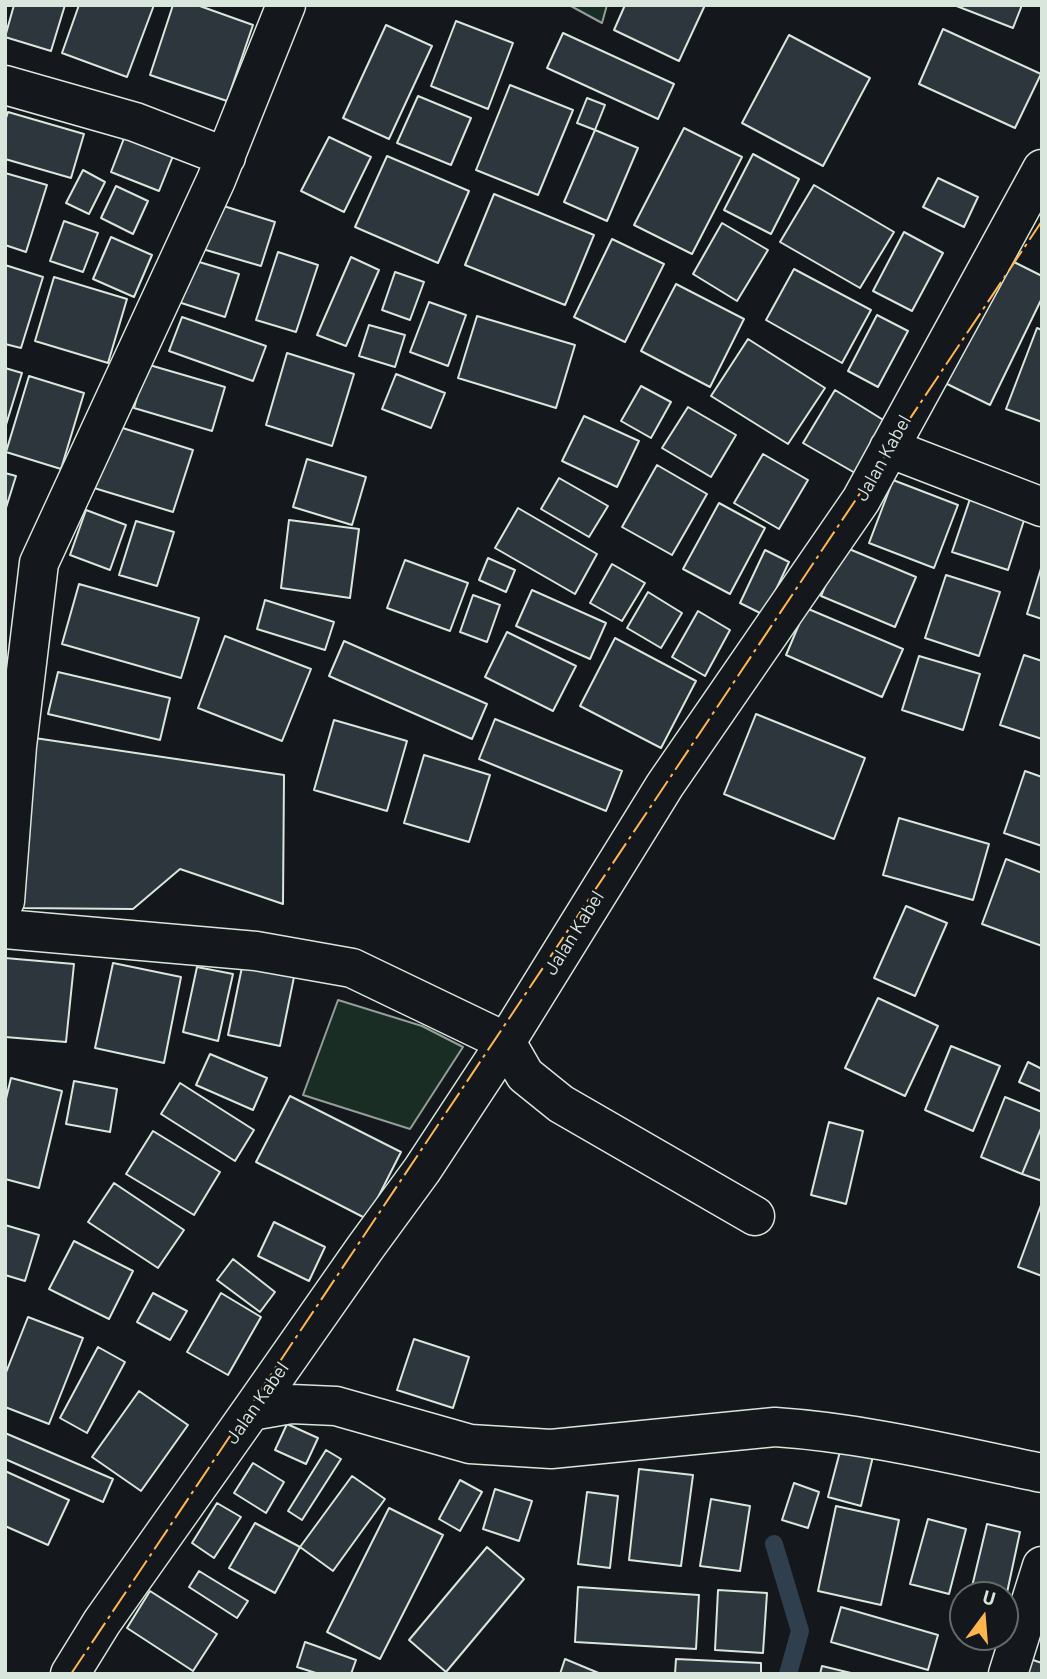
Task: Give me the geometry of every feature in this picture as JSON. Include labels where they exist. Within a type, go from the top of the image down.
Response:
[{"type":"street","points":[[5,901],[17,746],[40,563],[226,157],[286,5]]},
{"type":"street","points":[[5,85],[135,122],[226,157]]},
{"type":"street","name":"Jalan Kabel","points":[[70,1674],[102,1622],[422,1170],[506,1042],[665,785],[861,500],[1042,169]]},
{"type":"street","points":[[889,449],[1042,507]]},
{"type":"street","points":[[5,929],[256,951],[352,968],[506,1042],[526,1075],[561,1104],[755,1216]]},
{"type":"street","points":[[251,1411],[291,1404],[336,1406],[470,1444],[551,1449],[775,1427],[812,1429],[1042,1473]]},
{"type":"street","points":[[1008,1674],[1042,1566]]},
{"type":"green space","points":[[569,5],[607,5],[602,23]]},
{"type":"green space","points":[[338,1000],[422,1026],[463,1047],[410,1129],[303,1095]]},
{"type":"building","points":[[14,5],[65,5],[51,51],[5,37]]},
{"type":"building","points":[[79,5],[154,5],[127,77],[62,53]]},
{"type":"building","points":[[173,5],[197,5],[253,25],[227,101],[150,75]]},
{"type":"building","points":[[625,5],[705,5],[679,61],[614,30]]},
{"type":"building","points":[[954,5],[1022,5],[1013,28]]},
{"type":"building","points":[[456,21],[513,43],[488,109],[431,86]]},
{"type":"building","points":[[386,25],[432,46],[389,139],[343,118]]},
{"type":"building","points":[[943,29],[1041,74],[1015,128],[919,84]]},
{"type":"building","points":[[563,33],[674,84],[658,119],[547,68]]},
{"type":"building","points":[[789,35],[870,78],[823,166],[742,123]]},
{"type":"building","points":[[510,85],[573,110],[538,195],[476,170]]},
{"type":"building","points":[[418,96],[471,118],[451,165],[397,143]]},
{"type":"building","points":[[587,98],[605,105],[595,130],[577,123]]},
{"type":"building","points":[[8,112],[84,134],[71,178],[5,159],[5,121]]},
{"type":"building","points":[[684,128],[742,157],[692,254],[634,225]]},
{"type":"building","points":[[595,130],[638,148],[607,221],[564,202]]},
{"type":"building","points":[[126,133],[175,151],[159,191],[111,172]]},
{"type":"building","points":[[329,137],[371,157],[344,212],[301,191]]},
{"type":"building","points":[[753,154],[799,179],[771,234],[724,210]]},
{"type":"building","points":[[387,156],[469,191],[438,263],[355,227]]},
{"type":"building","points":[[83,170],[105,182],[89,214],[66,203]]},
{"type":"building","points":[[5,173],[47,185],[26,252],[5,245]]},
{"type":"building","points":[[938,178],[978,197],[964,227],[923,207]]},
{"type":"building","points":[[814,185],[894,232],[860,288],[780,242]]},
{"type":"building","points":[[116,186],[148,201],[133,234],[101,218]]},
{"type":"building","points":[[494,194],[594,235],[565,305],[465,265]]},
{"type":"building","points":[[214,203],[275,222],[261,266],[199,248]]},
{"type":"building","points":[[64,221],[98,233],[83,272],[50,261]]},
{"type":"building","points":[[722,223],[768,250],[737,301],[693,274]]},
{"type":"building","points":[[904,232],[943,253],[912,311],[873,291]]},
{"type":"building","points":[[111,237],[152,255],[134,297],[93,279]]},
{"type":"building","points":[[612,239],[664,264],[625,342],[574,317]]},
{"type":"building","points":[[278,252],[318,265],[296,332],[256,320]]},
{"type":"building","points":[[1002,256],[1042,276],[1042,298],[990,405],[941,381]]},
{"type":"building","points":[[351,257],[379,270],[346,346],[317,335]]},
{"type":"building","points":[[186,258],[239,274],[225,317],[172,300]]},
{"type":"building","points":[[5,265],[43,277],[21,348],[5,344]]},
{"type":"building","points":[[794,269],[871,310],[842,363],[766,320]]},
{"type":"building","points":[[395,272],[424,282],[410,320],[382,310]]},
{"type":"building","points":[[54,277],[127,299],[108,363],[35,341]]},
{"type":"building","points":[[676,284],[744,319],[710,387],[641,351]]},
{"type":"building","points":[[429,302],[466,315],[448,366],[410,352]]},
{"type":"building","points":[[877,315],[908,331],[878,387],[848,371]]},
{"type":"building","points":[[477,316],[575,345],[556,408],[458,378]]},
{"type":"building","points":[[182,317],[266,346],[253,381],[169,351]]},
{"type":"building","points":[[369,325],[405,335],[395,367],[359,356]]},
{"type":"building","points":[[1037,328],[1042,330],[1042,422],[1006,409]]},
{"type":"building","points":[[748,339],[825,388],[788,444],[711,396]]},
{"type":"building","points":[[287,353],[354,374],[332,446],[266,425]]},
{"type":"building","points":[[146,364],[225,387],[212,431],[134,408]]},
{"type":"building","points":[[5,368],[22,373],[5,428]]},
{"type":"building","points":[[396,374],[445,393],[431,428],[382,409]]},
{"type":"building","points":[[29,376],[84,393],[61,469],[6,452]]},
{"type":"building","points":[[641,386],[671,402],[651,438],[621,421]]},
{"type":"building","points":[[835,390],[893,426],[862,477],[803,443]]},
{"type":"building","points":[[688,407],[736,435],[711,477],[662,448]]},
{"type":"building","points":[[584,416],[639,441],[617,487],[562,461]]},
{"type":"building","points":[[113,425],[193,450],[173,512],[94,488]]},
{"type":"building","points":[[763,454],[808,480],[779,529],[734,503]]},
{"type":"building","points":[[307,459],[366,477],[352,525],[293,507]]},
{"type":"building","points":[[657,465],[707,494],[672,555],[622,527]]},
{"type":"building","points":[[5,473],[16,476],[5,511]]},
{"type":"building","points":[[559,478],[608,506],[589,537],[541,509]]},
{"type":"building","points":[[893,480],[958,505],[934,568],[869,543]]},
{"type":"building","points":[[971,496],[1026,514],[1008,570],[952,552]]},
{"type":"building","points":[[719,503],[765,528],[730,594],[683,569]]},
{"type":"building","points":[[518,508],[597,554],[575,594],[495,548]]},
{"type":"building","points":[[86,510],[126,525],[110,570],[70,555]]},
{"type":"building","points":[[289,520],[359,529],[350,598],[281,588]]},
{"type":"building","points":[[136,521],[174,532],[157,586],[119,575]]},
{"type":"building","points":[[842,546],[916,577],[895,627],[821,596]]},
{"type":"building","points":[[765,550],[789,562],[764,615],[740,603]]},
{"type":"building","points":[[488,558],[515,570],[506,592],[479,580]]},
{"type":"building","points":[[405,560],[468,583],[450,631],[387,608]]},
{"type":"building","points":[[612,564],[645,583],[622,621],[590,603]]},
{"type":"building","points":[[1042,565],[1042,619],[1027,614]]},
{"type":"building","points":[[946,575],[1000,592],[979,656],[925,638]]},
{"type":"building","points":[[79,584],[199,618],[181,678],[62,644]]},
{"type":"building","points":[[532,590],[606,623],[590,659],[516,626]]},
{"type":"building","points":[[648,592],[682,613],[661,648],[627,628]]},
{"type":"building","points":[[473,595],[500,605],[487,642],[460,632]]},
{"type":"building","points":[[265,600],[334,622],[325,650],[257,629]]},
{"type":"building","points":[[806,608],[903,649],[882,697],[786,655]]},
{"type":"building","points":[[698,611],[730,630],[705,676],[672,657]]},
{"type":"building","points":[[507,632],[576,666],[553,711],[485,677]]},
{"type":"building","points":[[225,636],[311,669],[282,741],[198,708]]},
{"type":"building","points":[[615,638],[696,681],[661,748],[580,706]]},
{"type":"building","points":[[344,641],[487,704],[472,739],[329,676]]},
{"type":"building","points":[[1024,655],[1042,661],[1042,739],[1000,725]]},
{"type":"building","points":[[919,656],[980,674],[963,730],[902,710]]},
{"type":"building","points":[[58,672],[170,698],[160,740],[48,714]]},
{"type":"building","points":[[756,714],[865,758],[834,839],[724,794]]},
{"type":"building","points":[[495,719],[622,771],[606,811],[479,759]]},
{"type":"building","points":[[334,720],[407,741],[387,811],[314,790]]},
{"type":"building","points":[[28,737],[284,775],[283,904],[180,869],[133,909],[21,908]]},
{"type":"building","points":[[424,755],[490,775],[469,842],[404,823]]},
{"type":"building","points":[[1025,771],[1042,777],[1042,846],[1004,833]]},
{"type":"building","points":[[899,818],[989,844],[973,900],[883,875]]},
{"type":"building","points":[[1006,859],[1042,873],[1042,946],[982,924]]},
{"type":"building","points":[[906,906],[947,923],[915,996],[874,978]]},
{"type":"building","points":[[5,958],[74,964],[66,1042],[5,1037]]},
{"type":"building","points":[[113,963],[181,977],[164,1063],[95,1048]]},
{"type":"building","points":[[197,967],[233,974],[218,1041],[183,1032]]},
{"type":"building","points":[[242,967],[294,977],[280,1046],[228,1035]]},
{"type":"building","points":[[878,998],[938,1026],[905,1096],[845,1068]]},
{"type":"building","points":[[951,1046],[1000,1066],[973,1131],[925,1110]]},
{"type":"building","points":[[210,1054],[267,1078],[253,1110],[196,1085]]},
{"type":"building","points":[[1028,1062],[1042,1069],[1042,1092],[1019,1082]]},
{"type":"building","points":[[11,1078],[62,1091],[39,1188],[5,1179],[5,1103]]},
{"type":"building","points":[[74,1081],[117,1089],[110,1132],[66,1124]]},
{"type":"building","points":[[180,1083],[254,1130],[235,1161],[161,1114]]},
{"type":"building","points":[[290,1096],[401,1152],[367,1219],[256,1162]]},
{"type":"building","points":[[1005,1097],[1042,1112],[1042,1126],[1022,1174],[981,1157]]},
{"type":"building","points":[[829,1122],[863,1131],[846,1204],[811,1195]]},
{"type":"building","points":[[1042,1126],[1042,1181],[1022,1174]]},
{"type":"building","points":[[153,1131],[220,1172],[194,1215],[126,1174]]},
{"type":"building","points":[[114,1183],[184,1230],[158,1268],[88,1222]]},
{"type":"building","points":[[1042,1205],[1042,1276],[1018,1267]]},
{"type":"building","points":[[274,1222],[325,1247],[309,1281],[258,1256]]},
{"type":"building","points":[[5,1225],[39,1235],[25,1281],[5,1275]]},
{"type":"building","points":[[74,1241],[133,1271],[109,1319],[49,1289]]},
{"type":"building","points":[[233,1259],[275,1292],[260,1312],[217,1280]]},
{"type":"building","points":[[153,1293],[187,1311],[170,1340],[137,1322]]},
{"type":"building","points":[[221,1293],[261,1317],[228,1375],[187,1352]]},
{"type":"building","points":[[28,1317],[83,1338],[49,1424],[5,1407],[5,1375]]},
{"type":"building","points":[[414,1339],[469,1357],[453,1408],[397,1390]]},
{"type":"building","points":[[98,1347],[125,1362],[87,1433],[60,1418]]},
{"type":"building","points":[[139,1391],[188,1425],[141,1491],[92,1457]]},
{"type":"building","points":[[287,1424],[318,1438],[306,1464],[275,1450]]},
{"type":"building","points":[[5,1433],[113,1479],[103,1502],[5,1459]]},
{"type":"building","points":[[843,1440],[875,1448],[861,1506],[828,1497]]},
{"type":"building","points":[[326,1450],[341,1459],[302,1520],[288,1511]]},
{"type":"building","points":[[253,1463],[284,1482],[266,1513],[234,1493]]},
{"type":"building","points":[[639,1469],[693,1475],[681,1566],[629,1560]]},
{"type":"building","points":[[5,1471],[69,1500],[48,1545],[5,1526]]},
{"type":"building","points":[[352,1476],[385,1499],[333,1571],[300,1547]]},
{"type":"building","points":[[460,1480],[482,1492],[460,1531],[439,1519]]},
{"type":"building","points":[[794,1483],[819,1492],[808,1528],[782,1520]]},
{"type":"building","points":[[495,1489],[532,1501],[519,1541],[483,1529]]},
{"type":"building","points":[[587,1492],[618,1496],[610,1568],[578,1564]]},
{"type":"building","points":[[711,1499],[750,1506],[740,1571],[700,1566]]},
{"type":"building","points":[[217,1503],[241,1517],[214,1558],[192,1543]]},
{"type":"building","points":[[836,1506],[899,1520],[881,1605],[818,1591]]},
{"type":"building","points":[[389,1508],[443,1535],[380,1659],[327,1632]]},
{"type":"building","points":[[928,1519],[966,1529],[952,1581],[949,1581],[949,1594],[910,1584]]},
{"type":"building","points":[[255,1523],[300,1547],[275,1593],[229,1568]]},
{"type":"building","points":[[987,1524],[1020,1532],[1010,1581],[973,1581]]},
{"type":"building","points":[[487,1547],[524,1579],[446,1672],[409,1640]]},
{"type":"building","points":[[199,1571],[248,1601],[237,1618],[189,1587]]},
{"type":"building","points":[[578,1587],[699,1595],[696,1649],[575,1642]]},
{"type":"building","points":[[718,1590],[767,1593],[763,1653],[715,1650]]},
{"type":"building","points":[[150,1591],[217,1634],[193,1671],[127,1628]]},
{"type":"building","points":[[841,1607],[938,1635],[928,1670],[831,1642]]},
{"type":"building","points":[[305,1642],[356,1660],[351,1674],[319,1674],[297,1667]]},
{"type":"building","points":[[565,1659],[601,1674],[560,1674]]},
{"type":"building","points":[[676,1659],[761,1663],[761,1674],[675,1674]]},
{"type":"building","points":[[1030,1659],[1042,1663],[1042,1674],[1025,1674]]},
{"type":"building","points":[[822,1666],[855,1674],[820,1674]]},
{"type":"waterway","points":[[774,1544],[800,1631],[788,1674]]},
{"type":"power","points":[[71,1674],[1042,221]]}]
